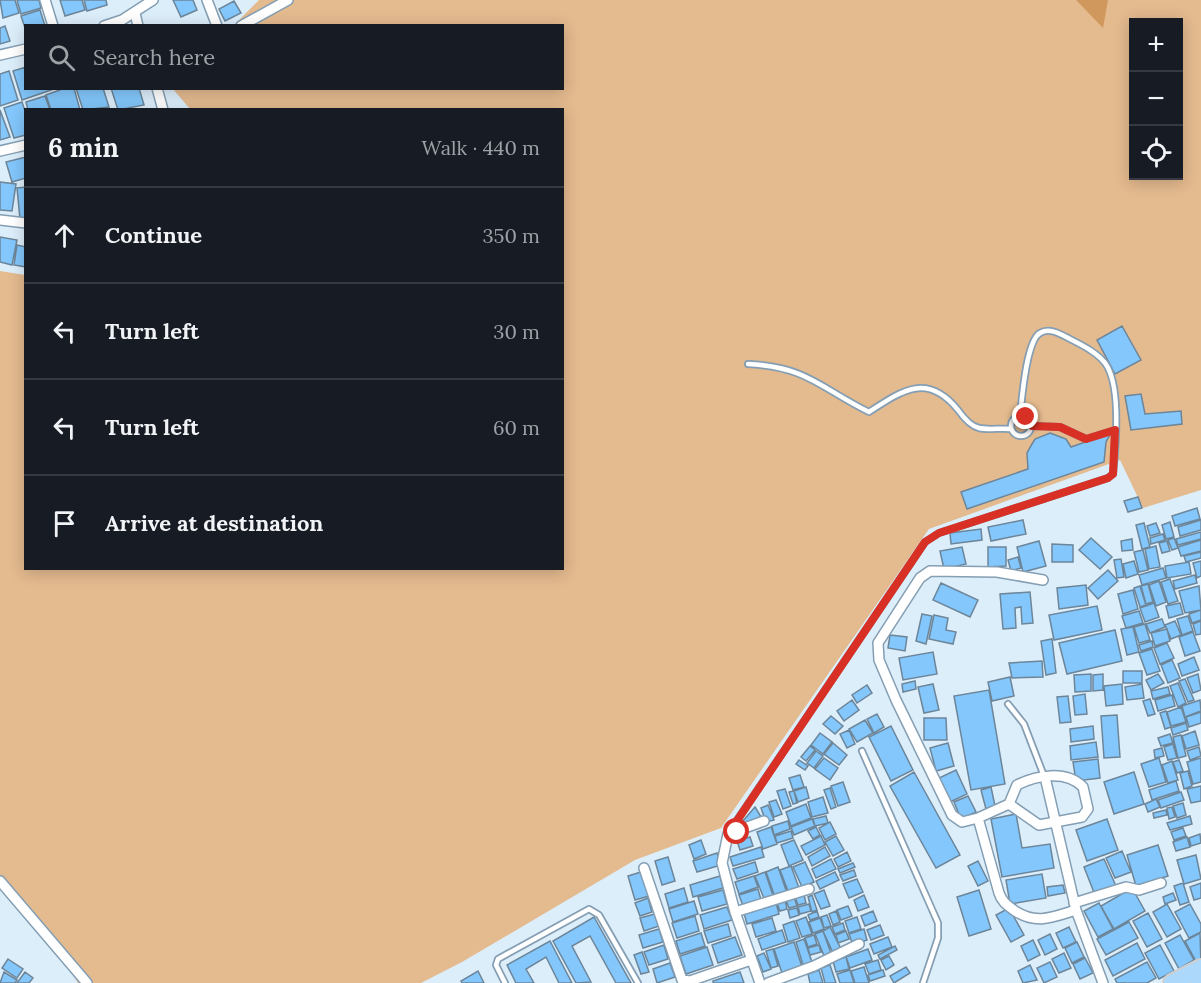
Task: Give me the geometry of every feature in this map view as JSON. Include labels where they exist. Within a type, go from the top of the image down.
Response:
[{"type":"highway","points":[[1172,983],[1201,968]]},
{"type":"street","points":[[45,0],[52,24]]},
{"type":"street","points":[[109,24],[135,13],[153,0]]},
{"type":"street","points":[[207,0],[216,24]]},
{"type":"street","points":[[245,24],[288,0]]},
{"type":"street","points":[[135,13],[138,24]]},
{"type":"street","points":[[0,55],[24,49]]},
{"type":"street","points":[[158,90],[163,108]]},
{"type":"street","points":[[0,151],[24,145]]},
{"type":"street","points":[[0,220],[24,224]]},
{"type":"street","points":[[1010,804],[1036,824],[1054,824],[1086,814],[1088,809],[1085,792],[1079,783],[1067,777],[1045,777],[1017,784],[1010,804],[978,818],[962,822],[952,815],[896,700],[879,660],[878,644],[920,578],[930,571],[997,572],[1043,580]]},
{"type":"street","points":[[1045,777],[1075,907],[1103,983]]},
{"type":"street","points":[[978,818],[999,893],[1005,904],[1029,919],[1040,921],[1126,887],[1139,890],[1161,883]]},
{"type":"street","points":[[760,983],[735,912],[722,863],[728,834],[764,821]]},
{"type":"street","points":[[644,868],[682,980],[690,981],[751,960]]},
{"type":"street","points":[[0,881],[87,983]]},
{"type":"street","points":[[735,912],[809,889]]},
{"type":"street","points":[[768,983],[814,966],[859,944]]},
{"type":"lane","points":[[728,834],[925,542],[939,533],[1108,478],[1113,474],[1115,388],[1107,365],[1093,352],[1052,331],[1041,333],[1035,339],[1026,372],[1020,416]]},
{"type":"lane","points":[[748,364],[773,365],[800,373],[870,412],[893,397],[929,387],[945,393],[970,424],[979,429],[994,427],[1011,429],[1021,437],[1029,434],[1032,426],[1030,421],[1020,416]]},
{"type":"lane","points":[[1011,429],[1013,420],[1020,416]]},
{"type":"lane","points":[[1032,426],[1060,427],[1086,439],[1115,430]]},
{"type":"lane","points":[[1008,704],[1024,724],[1045,777]]},
{"type":"lane","points":[[862,751],[938,923],[938,938],[923,983]]},
{"type":"lane","points":[[505,983],[496,965],[498,959],[589,909],[598,915],[638,983]]},
{"type":"shaded area","points":[[259,0],[1201,0],[1201,490],[1143,508],[1120,460],[929,529],[721,828],[635,860],[462,962],[421,983],[78,983],[38,922],[0,878],[0,271],[24,275],[24,570],[564,570],[564,108],[189,108],[174,90],[564,90],[564,24],[235,24]]},
{"type":"shaded area","points":[[1108,0],[1103,28],[1077,1]]},
{"type":"building","points":[[0,0],[15,0],[19,13],[3,18]]},
{"type":"building","points":[[17,0],[39,0],[41,8],[21,14]]},
{"type":"building","points":[[60,0],[82,0],[85,10],[65,16]]},
{"type":"building","points":[[84,0],[106,0],[107,5],[87,11]]},
{"type":"building","points":[[173,0],[193,0],[197,10],[181,17]]},
{"type":"building","points":[[234,1],[241,13],[225,21],[219,9]]},
{"type":"building","points":[[40,10],[44,24],[24,25],[21,16]]},
{"type":"building","points":[[5,26],[10,41],[0,44],[0,28]]},
{"type":"building","points":[[24,68],[24,90],[51,90],[22,100],[13,71]]},
{"type":"building","points":[[9,71],[18,100],[0,106],[0,74]]},
{"type":"building","points":[[60,90],[75,90],[79,108],[50,108],[46,95]]},
{"type":"building","points":[[77,90],[104,90],[109,107],[82,108]]},
{"type":"building","points":[[112,90],[140,90],[144,105],[117,108]]},
{"type":"building","points":[[45,96],[49,108],[28,108],[26,102]]},
{"type":"building","points":[[22,102],[24,136],[14,138],[4,108]]},
{"type":"building","points":[[0,110],[10,137],[0,140]]},
{"type":"building","points":[[24,158],[24,179],[12,182],[6,162]]},
{"type":"building","points":[[0,182],[16,184],[12,211],[0,210]]},
{"type":"building","points":[[24,187],[24,218],[20,219],[17,188]]},
{"type":"building","points":[[0,237],[17,240],[12,265],[0,262]]},
{"type":"building","points":[[17,245],[24,247],[24,267],[14,265]]},
{"type":"building","points":[[1122,326],[1141,360],[1115,374],[1097,340]]},
{"type":"building","points":[[1141,394],[1145,414],[1181,411],[1182,424],[1131,430],[1125,396]]},
{"type":"building","points":[[1050,433],[1066,439],[1071,447],[1111,433],[1106,442],[1104,462],[967,509],[961,492],[1028,469],[1027,453],[1035,439]]},
{"type":"building","points":[[1138,497],[1142,508],[1128,512],[1124,501]]},
{"type":"building","points":[[1197,508],[1200,519],[1175,526],[1172,516]]},
{"type":"building","points":[[1023,520],[1026,534],[991,541],[988,527]]},
{"type":"building","points":[[1201,520],[1201,530],[1180,536],[1178,527]]},
{"type":"building","points":[[1170,522],[1174,537],[1166,539],[1162,525]]},
{"type":"building","points":[[1144,523],[1150,547],[1142,549],[1136,525]]},
{"type":"building","points":[[1156,523],[1160,533],[1150,536],[1147,526]]},
{"type":"building","points":[[981,529],[982,540],[951,544],[950,533]]},
{"type":"building","points":[[1201,532],[1201,539],[1178,545],[1176,539]]},
{"type":"building","points":[[1163,534],[1165,540],[1151,544],[1150,538]]},
{"type":"building","points":[[1091,538],[1112,557],[1100,569],[1079,550]]},
{"type":"building","points":[[1174,538],[1178,548],[1172,550],[1168,540]]},
{"type":"building","points":[[1132,539],[1133,550],[1122,551],[1121,541]]},
{"type":"building","points":[[1201,540],[1201,551],[1181,556],[1178,547]]},
{"type":"building","points":[[1039,541],[1046,566],[1023,572],[1017,547]]},
{"type":"building","points":[[1167,541],[1170,551],[1162,553],[1159,543]]},
{"type":"building","points":[[1052,544],[1073,545],[1073,562],[1052,562]]},
{"type":"building","points":[[1156,546],[1160,567],[1149,569],[1145,549]]},
{"type":"building","points":[[962,547],[966,564],[944,569],[940,551]]},
{"type":"building","points":[[988,547],[1006,547],[1006,566],[988,567]]},
{"type":"building","points":[[1143,550],[1148,570],[1139,572],[1134,552]]},
{"type":"building","points":[[1201,552],[1201,558],[1186,562],[1184,556]]},
{"type":"building","points":[[1018,557],[1021,568],[1011,571],[1008,560]]},
{"type":"building","points":[[1121,559],[1124,577],[1117,578],[1114,560]]},
{"type":"building","points":[[1134,561],[1138,574],[1126,578],[1123,564]]},
{"type":"building","points":[[1201,561],[1201,576],[1197,578],[1193,563]]},
{"type":"building","points":[[1189,562],[1191,574],[1167,578],[1165,566]]},
{"type":"building","points":[[1163,568],[1166,578],[1142,585],[1139,575]]},
{"type":"building","points":[[1108,570],[1118,581],[1098,599],[1088,588]]},
{"type":"building","points":[[1195,575],[1197,583],[1175,589],[1173,581]]},
{"type":"building","points":[[1170,579],[1178,601],[1168,604],[1161,582]]},
{"type":"building","points":[[1159,581],[1166,602],[1156,606],[1149,585]]},
{"type":"building","points":[[941,583],[978,600],[970,617],[933,600]]},
{"type":"building","points":[[1148,584],[1153,602],[1146,604],[1141,586]]},
{"type":"building","points":[[1086,585],[1088,605],[1059,609],[1057,588]]},
{"type":"building","points":[[1140,586],[1146,605],[1140,607],[1134,588]]},
{"type":"building","points":[[1199,586],[1201,610],[1185,613],[1179,591]]},
{"type":"building","points":[[1133,590],[1138,609],[1123,614],[1118,594]]},
{"type":"building","points":[[1030,592],[1033,623],[1022,624],[1021,607],[1015,608],[1016,628],[1003,629],[1000,594]]},
{"type":"building","points":[[1154,603],[1159,617],[1145,622],[1140,608]]},
{"type":"building","points":[[1180,603],[1183,614],[1169,618],[1166,606]]},
{"type":"building","points":[[1097,606],[1102,630],[1054,640],[1049,615]]},
{"type":"building","points":[[1201,610],[1201,620],[1192,623],[1189,614]]},
{"type":"building","points":[[1139,611],[1143,623],[1126,628],[1122,616]]},
{"type":"building","points":[[922,614],[932,616],[926,644],[916,641]]},
{"type":"building","points":[[934,615],[948,618],[946,630],[956,632],[953,644],[929,639]]},
{"type":"building","points":[[1188,616],[1193,631],[1182,635],[1177,619]]},
{"type":"building","points":[[1162,619],[1165,627],[1150,633],[1146,624]]},
{"type":"building","points":[[1175,621],[1181,635],[1171,639],[1165,625]]},
{"type":"building","points":[[1201,621],[1201,634],[1196,635],[1193,624]]},
{"type":"building","points":[[1145,624],[1150,640],[1139,643],[1134,627]]},
{"type":"building","points":[[1133,627],[1139,652],[1127,655],[1121,629]]},
{"type":"building","points":[[1167,629],[1170,641],[1155,646],[1151,633]]},
{"type":"building","points":[[1115,630],[1122,661],[1067,674],[1059,643]]},
{"type":"building","points":[[1193,632],[1200,651],[1185,656],[1179,637]]},
{"type":"building","points":[[890,635],[907,637],[905,651],[888,648]]},
{"type":"building","points":[[1052,639],[1056,673],[1046,675],[1041,641]]},
{"type":"building","points":[[1152,641],[1153,647],[1141,651],[1139,645]]},
{"type":"building","points":[[1167,643],[1174,658],[1160,664],[1154,648]]},
{"type":"building","points":[[1152,649],[1160,671],[1147,675],[1139,653]]},
{"type":"building","points":[[933,652],[937,674],[903,680],[899,658]]},
{"type":"building","points":[[1194,657],[1199,670],[1182,676],[1178,664]]},
{"type":"building","points":[[1172,660],[1180,678],[1168,683],[1161,665]]},
{"type":"building","points":[[1042,661],[1043,677],[1012,678],[1009,663]]},
{"type":"building","points":[[1123,671],[1142,671],[1142,683],[1123,683]]},
{"type":"building","points":[[1091,674],[1091,691],[1075,692],[1074,675]]},
{"type":"building","points":[[1103,674],[1103,690],[1093,691],[1093,675]]},
{"type":"building","points":[[1158,674],[1164,683],[1151,690],[1146,680]]},
{"type":"building","points":[[1198,674],[1201,690],[1193,693],[1187,678]]},
{"type":"building","points":[[1010,677],[1014,696],[992,701],[988,682]]},
{"type":"building","points":[[1185,679],[1194,700],[1188,702],[1179,681]]},
{"type":"building","points":[[915,681],[916,689],[903,692],[902,684]]},
{"type":"building","points":[[1178,683],[1186,703],[1178,707],[1170,686]]},
{"type":"building","points":[[933,684],[939,710],[924,713],[918,687]]},
{"type":"building","points":[[1122,684],[1123,704],[1106,706],[1104,686]]},
{"type":"building","points":[[1142,684],[1144,698],[1127,700],[1125,687]]},
{"type":"building","points":[[867,685],[872,693],[857,703],[852,695]]},
{"type":"building","points":[[1168,687],[1170,694],[1153,699],[1151,691]]},
{"type":"building","points":[[989,690],[1005,784],[971,790],[954,696]]},
{"type":"building","points":[[1085,694],[1087,714],[1075,715],[1073,696]]},
{"type":"building","points":[[1172,695],[1175,706],[1158,711],[1155,700]]},
{"type":"building","points":[[1068,696],[1071,722],[1060,723],[1057,697]]},
{"type":"building","points":[[1150,699],[1155,714],[1148,716],[1143,701]]},
{"type":"building","points":[[852,700],[859,710],[844,721],[837,711]]},
{"type":"building","points":[[1200,700],[1201,711],[1185,717],[1182,706]]},
{"type":"building","points":[[1181,707],[1186,722],[1171,726],[1167,712]]},
{"type":"building","points":[[1166,711],[1171,727],[1165,729],[1160,713]]},
{"type":"building","points":[[1201,712],[1201,723],[1189,727],[1186,717]]},
{"type":"building","points":[[877,714],[884,727],[874,733],[867,719]]},
{"type":"building","points":[[1117,715],[1120,757],[1104,758],[1101,716]]},
{"type":"building","points":[[831,716],[843,726],[835,734],[823,724]]},
{"type":"building","points":[[924,718],[946,718],[947,740],[924,740]]},
{"type":"building","points":[[865,720],[873,733],[857,742],[849,729]]},
{"type":"building","points":[[1186,723],[1188,730],[1173,735],[1171,728]]},
{"type":"building","points":[[891,726],[913,770],[891,781],[869,737]]},
{"type":"building","points":[[1093,726],[1094,739],[1071,742],[1070,729]]},
{"type":"building","points":[[849,730],[855,744],[847,748],[840,734]]},
{"type":"building","points":[[1195,731],[1199,745],[1186,749],[1182,736]]},
{"type":"building","points":[[820,733],[832,742],[823,754],[811,745]]},
{"type":"building","points":[[1170,734],[1173,743],[1161,746],[1158,738]]},
{"type":"building","points":[[1181,735],[1186,756],[1178,758],[1173,737]]},
{"type":"building","points":[[1096,742],[1098,757],[1071,760],[1070,746]]},
{"type":"building","points":[[833,743],[847,755],[839,765],[824,754]]},
{"type":"building","points":[[948,743],[954,766],[936,771],[930,748]]},
{"type":"building","points":[[1173,744],[1177,758],[1168,760],[1164,747]]},
{"type":"building","points":[[810,746],[815,750],[806,761],[801,757]]},
{"type":"building","points":[[1199,747],[1201,756],[1190,760],[1187,751]]},
{"type":"building","points":[[1162,748],[1164,756],[1155,758],[1154,750]]},
{"type":"building","points":[[816,751],[823,756],[814,768],[807,763]]},
{"type":"building","points":[[824,758],[838,768],[830,780],[815,769]]},
{"type":"building","points":[[1159,758],[1166,782],[1149,787],[1141,764]]},
{"type":"building","points":[[1201,758],[1201,782],[1193,784],[1187,762]]},
{"type":"building","points":[[1098,759],[1100,778],[1076,781],[1073,762]]},
{"type":"building","points":[[799,760],[808,766],[805,770],[796,764]]},
{"type":"building","points":[[1179,760],[1183,771],[1177,773],[1173,762]]},
{"type":"building","points":[[1172,761],[1178,780],[1168,783],[1162,765]]},
{"type":"building","points":[[956,770],[967,794],[950,802],[939,778]]},
{"type":"building","points":[[1188,771],[1192,786],[1184,789],[1180,773]]},
{"type":"building","points":[[914,772],[960,855],[936,868],[890,786]]},
{"type":"building","points":[[1134,772],[1144,804],[1114,814],[1104,782]]},
{"type":"building","points":[[800,775],[804,787],[793,790],[789,778]]},
{"type":"building","points":[[1176,781],[1179,791],[1152,800],[1149,790]]},
{"type":"building","points":[[843,782],[850,802],[838,806],[831,786]]},
{"type":"building","points":[[1201,786],[1201,801],[1191,803],[1187,789]]},
{"type":"building","points":[[806,787],[809,798],[798,802],[794,791]]},
{"type":"building","points":[[991,787],[995,806],[986,809],[981,790]]},
{"type":"building","points":[[830,788],[836,807],[831,809],[824,790]]},
{"type":"building","points":[[785,789],[791,806],[783,809],[777,791]]},
{"type":"building","points":[[794,791],[797,803],[793,804],[789,792]]},
{"type":"building","points":[[1181,792],[1184,800],[1161,808],[1158,800]]},
{"type":"building","points":[[968,796],[976,812],[961,819],[954,802]]},
{"type":"building","points":[[823,797],[828,813],[812,817],[808,802]]},
{"type":"building","points":[[1156,799],[1160,807],[1148,812],[1145,804]]},
{"type":"building","points":[[776,800],[782,814],[774,817],[769,802]]},
{"type":"building","points":[[1183,803],[1186,815],[1177,818],[1173,806]]},
{"type":"building","points":[[806,804],[811,818],[791,826],[786,812]]},
{"type":"building","points":[[768,805],[774,820],[766,822],[761,808]]},
{"type":"building","points":[[755,807],[763,820],[747,826],[742,822]]},
{"type":"building","points":[[1172,807],[1175,817],[1169,819],[1167,808]]},
{"type":"building","points":[[1166,810],[1167,815],[1154,818],[1153,813]]},
{"type":"building","points":[[1016,814],[1022,848],[1050,844],[1054,868],[1002,877],[991,819]]},
{"type":"building","points":[[826,816],[828,823],[815,826],[813,819]]},
{"type":"building","points":[[1190,816],[1192,824],[1170,830],[1167,823]]},
{"type":"building","points":[[812,819],[815,826],[794,835],[791,827]]},
{"type":"building","points":[[1107,819],[1118,850],[1087,861],[1076,830]]},
{"type":"building","points":[[788,821],[790,829],[774,835],[772,826]]},
{"type":"building","points":[[830,822],[836,834],[825,840],[819,828]]},
{"type":"building","points":[[771,827],[777,844],[763,849],[757,832]]},
{"type":"building","points":[[816,827],[820,835],[813,839],[808,831]]},
{"type":"building","points":[[1183,828],[1186,836],[1174,840],[1171,832]]},
{"type":"building","points":[[791,831],[793,838],[777,843],[775,836]]},
{"type":"building","points":[[1200,834],[1201,843],[1191,846],[1189,838]]},
{"type":"building","points":[[821,836],[825,845],[806,855],[801,846]]},
{"type":"building","points":[[836,836],[844,850],[833,856],[825,842]]},
{"type":"building","points":[[750,837],[753,846],[740,850],[737,841]]},
{"type":"building","points":[[1187,837],[1190,847],[1176,851],[1173,842]]},
{"type":"building","points":[[701,840],[706,854],[694,859],[689,845]]},
{"type":"building","points":[[794,840],[803,860],[789,866],[781,845]]},
{"type":"building","points":[[1158,845],[1168,876],[1136,886],[1127,855]]},
{"type":"building","points":[[761,847],[764,857],[733,866],[730,857]]},
{"type":"building","points":[[825,847],[830,856],[812,866],[808,857]]},
{"type":"building","points":[[1122,851],[1131,872],[1115,878],[1106,858]]},
{"type":"building","points":[[847,852],[851,861],[838,867],[834,859]]},
{"type":"building","points":[[717,853],[721,865],[697,872],[693,861]]},
{"type":"building","points":[[1196,855],[1201,879],[1184,884],[1177,860]]},
{"type":"building","points":[[668,857],[675,881],[662,885],[655,861]]},
{"type":"building","points":[[831,859],[836,869],[816,878],[812,869]]},
{"type":"building","points":[[1104,859],[1116,886],[1095,895],[1084,867]]},
{"type":"building","points":[[978,861],[988,881],[978,886],[968,866]]},
{"type":"building","points":[[755,862],[758,872],[737,879],[733,869]]},
{"type":"building","points":[[805,862],[814,882],[802,887],[793,867]]},
{"type":"building","points":[[853,863],[855,867],[840,873],[838,869]]},
{"type":"building","points":[[791,866],[799,888],[788,891],[780,870]]},
{"type":"building","points":[[778,867],[787,893],[775,897],[766,872]]},
{"type":"building","points":[[854,870],[856,876],[843,881],[840,875]]},
{"type":"building","points":[[641,872],[649,896],[635,900],[628,876]]},
{"type":"building","points":[[765,872],[774,898],[765,901],[755,876]]},
{"type":"building","points":[[835,872],[839,880],[820,889],[816,881]]},
{"type":"building","points":[[1042,874],[1046,898],[1010,904],[1006,880]]},
{"type":"building","points":[[720,876],[723,888],[693,897],[690,885]]},
{"type":"building","points":[[754,876],[758,887],[739,894],[735,882]]},
{"type":"building","points":[[857,879],[863,892],[849,898],[843,884]]},
{"type":"building","points":[[1183,883],[1189,902],[1180,905],[1174,886]]},
{"type":"building","points":[[1201,883],[1201,898],[1194,900],[1190,887]]},
{"type":"building","points":[[1063,885],[1065,893],[1048,896],[1047,887]]},
{"type":"building","points":[[684,888],[688,902],[669,908],[665,894]]},
{"type":"building","points":[[1132,888],[1145,911],[1114,929],[1101,906]]},
{"type":"building","points":[[758,889],[761,900],[743,906],[739,895]]},
{"type":"building","points":[[723,890],[727,904],[702,911],[698,897]]},
{"type":"building","points":[[824,890],[830,906],[821,909],[814,894]]},
{"type":"building","points":[[979,890],[991,929],[969,936],[957,897]]},
{"type":"building","points":[[1173,893],[1176,900],[1165,904],[1163,897]]},
{"type":"building","points":[[804,895],[806,903],[798,905],[795,897]]},
{"type":"building","points":[[812,895],[817,910],[812,912],[808,897]]},
{"type":"building","points":[[864,895],[869,907],[858,911],[854,900]]},
{"type":"building","points":[[794,897],[797,906],[789,908],[786,900]]},
{"type":"building","points":[[648,898],[652,912],[640,916],[635,903]]},
{"type":"building","points":[[785,900],[787,909],[780,911],[777,903]]},
{"type":"building","points":[[694,901],[698,914],[673,922],[669,909]]},
{"type":"building","points":[[776,903],[779,914],[747,924],[744,913]]},
{"type":"building","points":[[1099,903],[1113,929],[1098,937],[1084,911]]},
{"type":"building","points":[[809,904],[811,911],[800,914],[798,907]]},
{"type":"building","points":[[1167,904],[1181,929],[1167,937],[1153,912]]},
{"type":"building","points":[[1190,904],[1201,924],[1201,932],[1189,938],[1175,912]]},
{"type":"building","points":[[848,906],[852,916],[841,920],[837,910]]},
{"type":"building","points":[[727,907],[732,920],[704,929],[700,915]]},
{"type":"building","points":[[797,908],[799,915],[790,918],[788,910]]},
{"type":"building","points":[[1009,908],[1024,935],[1011,942],[996,915]]},
{"type":"building","points":[[817,911],[819,917],[810,920],[808,915]]},
{"type":"building","points":[[836,911],[840,922],[833,925],[829,914]]},
{"type":"building","points":[[873,911],[877,921],[865,926],[861,916]]},
{"type":"building","points":[[1148,913],[1162,939],[1147,947],[1133,921]]},
{"type":"building","points":[[655,914],[659,926],[644,931],[640,918]]},
{"type":"building","points":[[827,915],[831,926],[824,928],[821,917]]},
{"type":"building","points":[[695,916],[699,931],[677,938],[672,923]]},
{"type":"building","points":[[594,917],[631,983],[616,983],[590,936],[572,946],[591,982],[576,983],[553,941]]},
{"type":"building","points":[[806,917],[812,934],[802,937],[796,921]]},
{"type":"building","points":[[857,917],[861,929],[849,933],[845,921]]},
{"type":"building","points":[[772,918],[776,931],[756,937],[752,924]]},
{"type":"building","points":[[820,918],[824,929],[813,933],[809,922]]},
{"type":"building","points":[[794,921],[800,938],[788,942],[783,925]]},
{"type":"building","points":[[1129,922],[1138,938],[1106,955],[1097,939]]},
{"type":"building","points":[[843,923],[845,930],[835,934],[832,927]]},
{"type":"building","points":[[728,924],[731,936],[708,943],[704,931]]},
{"type":"building","points":[[880,925],[884,935],[871,940],[867,930]]},
{"type":"building","points":[[830,927],[842,951],[834,955],[823,931]]},
{"type":"building","points":[[1069,927],[1076,942],[1063,948],[1056,933]]},
{"type":"building","points":[[659,929],[663,942],[643,948],[639,935]]},
{"type":"building","points":[[864,929],[867,940],[853,945],[849,934]]},
{"type":"building","points":[[782,930],[786,942],[762,950],[758,939]]},
{"type":"building","points":[[823,931],[832,956],[825,958],[815,934]]},
{"type":"building","points":[[846,931],[849,939],[838,943],[836,935]]},
{"type":"building","points":[[701,933],[705,946],[680,954],[676,941]]},
{"type":"building","points":[[1200,933],[1201,966],[1199,967],[1185,941]]},
{"type":"building","points":[[1050,934],[1057,949],[1045,955],[1038,940]]},
{"type":"building","points":[[814,935],[817,944],[808,947],[805,938]]},
{"type":"building","points":[[1180,935],[1194,960],[1179,969],[1165,943]]},
{"type":"building","points":[[735,937],[742,955],[718,963],[712,945]]},
{"type":"building","points":[[888,937],[892,947],[874,954],[870,944]]},
{"type":"building","points":[[804,939],[813,965],[804,968],[796,942]]},
{"type":"building","points":[[1033,940],[1040,955],[1028,961],[1021,946]]},
{"type":"building","points":[[550,941],[572,983],[559,983],[546,957],[526,969],[534,983],[516,983],[507,965]]},
{"type":"building","points":[[794,942],[803,970],[783,976],[774,949]]},
{"type":"building","points":[[1077,942],[1084,957],[1072,963],[1065,948]]},
{"type":"building","points":[[1137,943],[1145,959],[1113,976],[1105,960]]},
{"type":"building","points":[[664,945],[668,959],[649,965],[644,952]]},
{"type":"building","points":[[819,945],[821,952],[810,955],[808,948]]},
{"type":"building","points":[[1160,945],[1174,971],[1159,979],[1145,953]]},
{"type":"building","points":[[895,946],[897,950],[880,959],[878,955]]},
{"type":"building","points":[[707,947],[713,965],[686,974],[680,956]]},
{"type":"building","points":[[773,949],[778,966],[771,968],[766,951]]},
{"type":"building","points":[[868,949],[872,960],[850,968],[846,957]]},
{"type":"building","points":[[642,952],[649,972],[641,974],[634,955]]},
{"type":"building","points":[[764,953],[771,969],[763,972],[757,956]]},
{"type":"building","points":[[1064,953],[1071,968],[1059,973],[1052,959]]},
{"type":"building","points":[[889,956],[894,965],[886,970],[881,960]]},
{"type":"building","points":[[846,957],[849,969],[836,972],[833,961]]},
{"type":"building","points":[[1085,958],[1093,973],[1080,979],[1073,964]]},
{"type":"building","points":[[8,959],[23,969],[17,978],[2,968]]},
{"type":"building","points":[[878,960],[881,970],[869,974],[865,964]]},
{"type":"building","points":[[1050,962],[1057,977],[1044,983],[1037,968]]},
{"type":"building","points":[[1147,962],[1156,978],[1147,983],[1117,983],[1115,979]]},
{"type":"building","points":[[670,963],[675,977],[657,983],[653,969]]},
{"type":"building","points":[[830,965],[836,983],[825,983],[821,968]]},
{"type":"building","points":[[1030,965],[1037,980],[1023,983],[1018,971]]},
{"type":"building","points":[[864,967],[869,983],[855,983],[851,971]]},
{"type":"building","points":[[906,967],[910,973],[894,983],[890,976]]},
{"type":"building","points":[[819,970],[823,983],[810,983],[808,974]]},
{"type":"building","points":[[850,970],[854,983],[840,983],[837,974]]},
{"type":"building","points":[[883,970],[885,976],[870,981],[868,975]]},
{"type":"building","points":[[478,971],[484,983],[462,983],[461,981]]},
{"type":"building","points":[[4,972],[17,980],[15,983],[0,983]]},
{"type":"building","points":[[25,972],[33,978],[29,983],[17,983]]},
{"type":"building","points":[[740,972],[744,983],[713,983],[713,981]]},
{"type":"route","points":[[737,832],[728,834],[918,549],[925,542],[939,533],[1108,478],[1113,474],[1115,430],[1086,439],[1060,427],[1032,426],[1026,417]]}]
